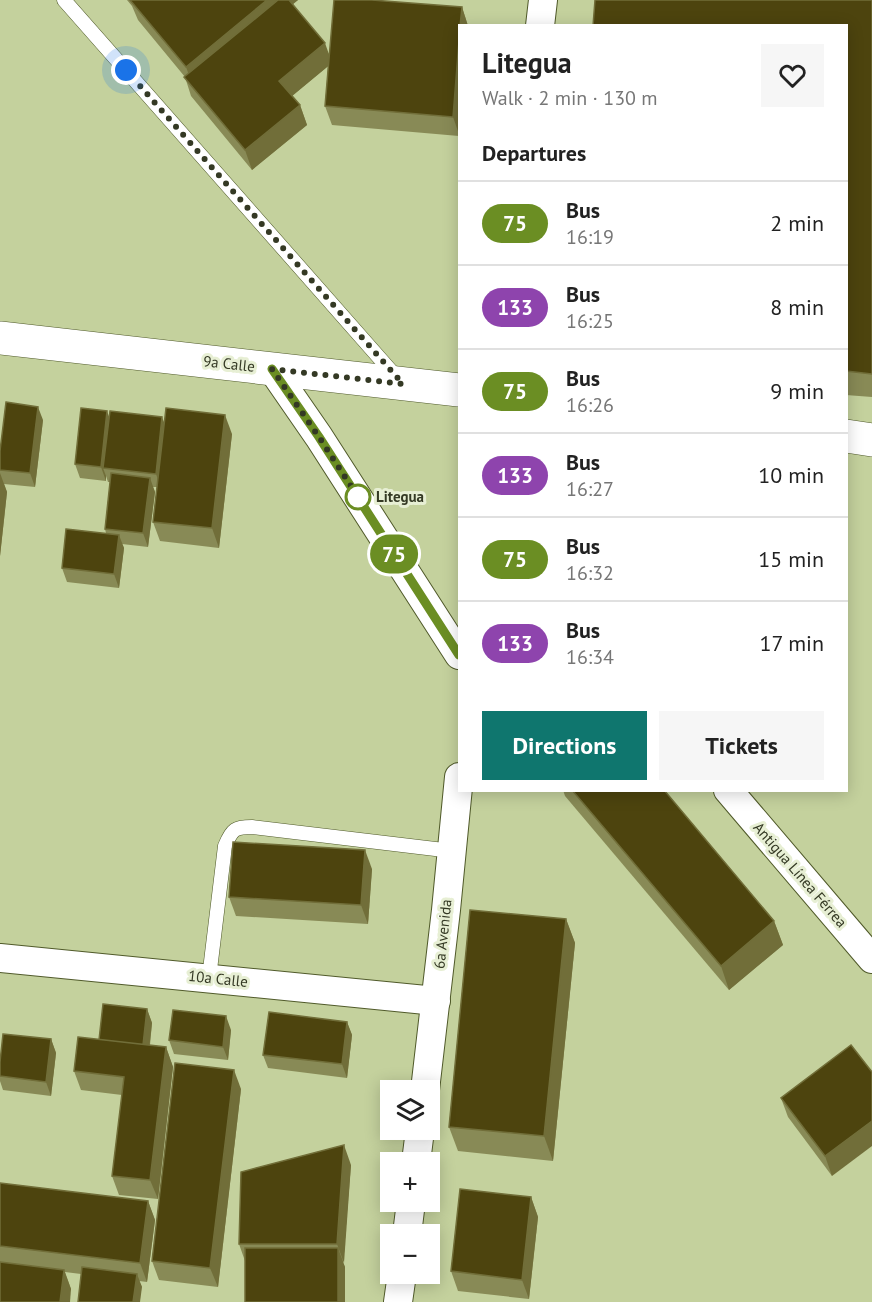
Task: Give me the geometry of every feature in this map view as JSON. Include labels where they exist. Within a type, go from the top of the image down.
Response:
[{"type":"street","points":[[540,24],[543,0]]},
{"type":"street","name":"9a Calle","points":[[0,338],[458,390]]},
{"type":"street","points":[[272,369],[319,437],[458,653]]},
{"type":"street","points":[[848,436],[872,440]]},
{"type":"street","name":"6a Avenida","points":[[426,1080],[458,788]]},
{"type":"street","name":"Antigua Línea Férrea","points":[[730,792],[872,959]]},
{"type":"street","name":"10a Calle","points":[[0,958],[436,1001]]},
{"type":"street","points":[[398,1302],[401,1284]]},
{"type":"lane","points":[[64,0],[403,384]]},
{"type":"lane","points":[[209,978],[225,846],[230,832],[239,827],[452,851]]},
{"type":"building","points":[[130,0],[267,0],[186,67]]},
{"type":"building","points":[[278,0],[289,0],[325,43],[279,81],[300,105],[245,150],[184,77]]},
{"type":"building","points":[[334,0],[372,0],[462,7],[460,24],[458,24],[453,117],[325,106]]},
{"type":"building","points":[[595,0],[872,0],[872,374],[848,371],[848,24],[593,24]]},
{"type":"building","points":[[6,402],[38,407],[30,473],[0,470]]},
{"type":"building","points":[[81,408],[107,411],[101,467],[75,464]]},
{"type":"building","points":[[166,408],[225,415],[212,528],[153,522]]},
{"type":"building","points":[[110,411],[162,417],[156,474],[103,468]]},
{"type":"building","points":[[111,473],[150,478],[143,533],[105,529]]},
{"type":"building","points":[[66,529],[119,535],[114,574],[62,568]]},
{"type":"building","points":[[574,792],[666,792],[774,921],[721,966]]},
{"type":"building","points":[[233,842],[365,850],[361,905],[229,897]]},
{"type":"building","points":[[470,910],[566,919],[544,1136],[449,1127]]},
{"type":"building","points":[[103,1004],[147,1009],[143,1045],[99,1040]]},
{"type":"building","points":[[173,1010],[226,1016],[223,1047],[169,1040]]},
{"type":"building","points":[[269,1012],[347,1022],[342,1064],[263,1055]]},
{"type":"building","points":[[3,1034],[51,1039],[46,1082],[0,1076]]},
{"type":"building","points":[[78,1037],[166,1047],[150,1180],[112,1176],[124,1077],[74,1071]]},
{"type":"building","points":[[851,1045],[872,1072],[872,1121],[825,1156],[781,1098]]},
{"type":"building","points":[[175,1063],[234,1070],[210,1268],[152,1261]]},
{"type":"building","points":[[344,1145],[337,1244],[239,1244],[241,1172]]},
{"type":"building","points":[[0,1183],[148,1201],[140,1263],[0,1246]]},
{"type":"building","points":[[460,1189],[531,1197],[522,1280],[451,1271]]},
{"type":"building","points":[[245,1248],[338,1248],[338,1302],[245,1302]]},
{"type":"building","points":[[0,1262],[64,1270],[60,1302],[0,1302]]},
{"type":"building","points":[[82,1267],[137,1274],[133,1302],[78,1302]]},
{"type":"bus line","name":"75","points":[[272,369],[319,437],[458,653]]},
{"type":"place","name":"Litegua","points":[[358,497]]},
{"type":"route","points":[[126,70],[403,384],[272,369],[358,497]]}]
